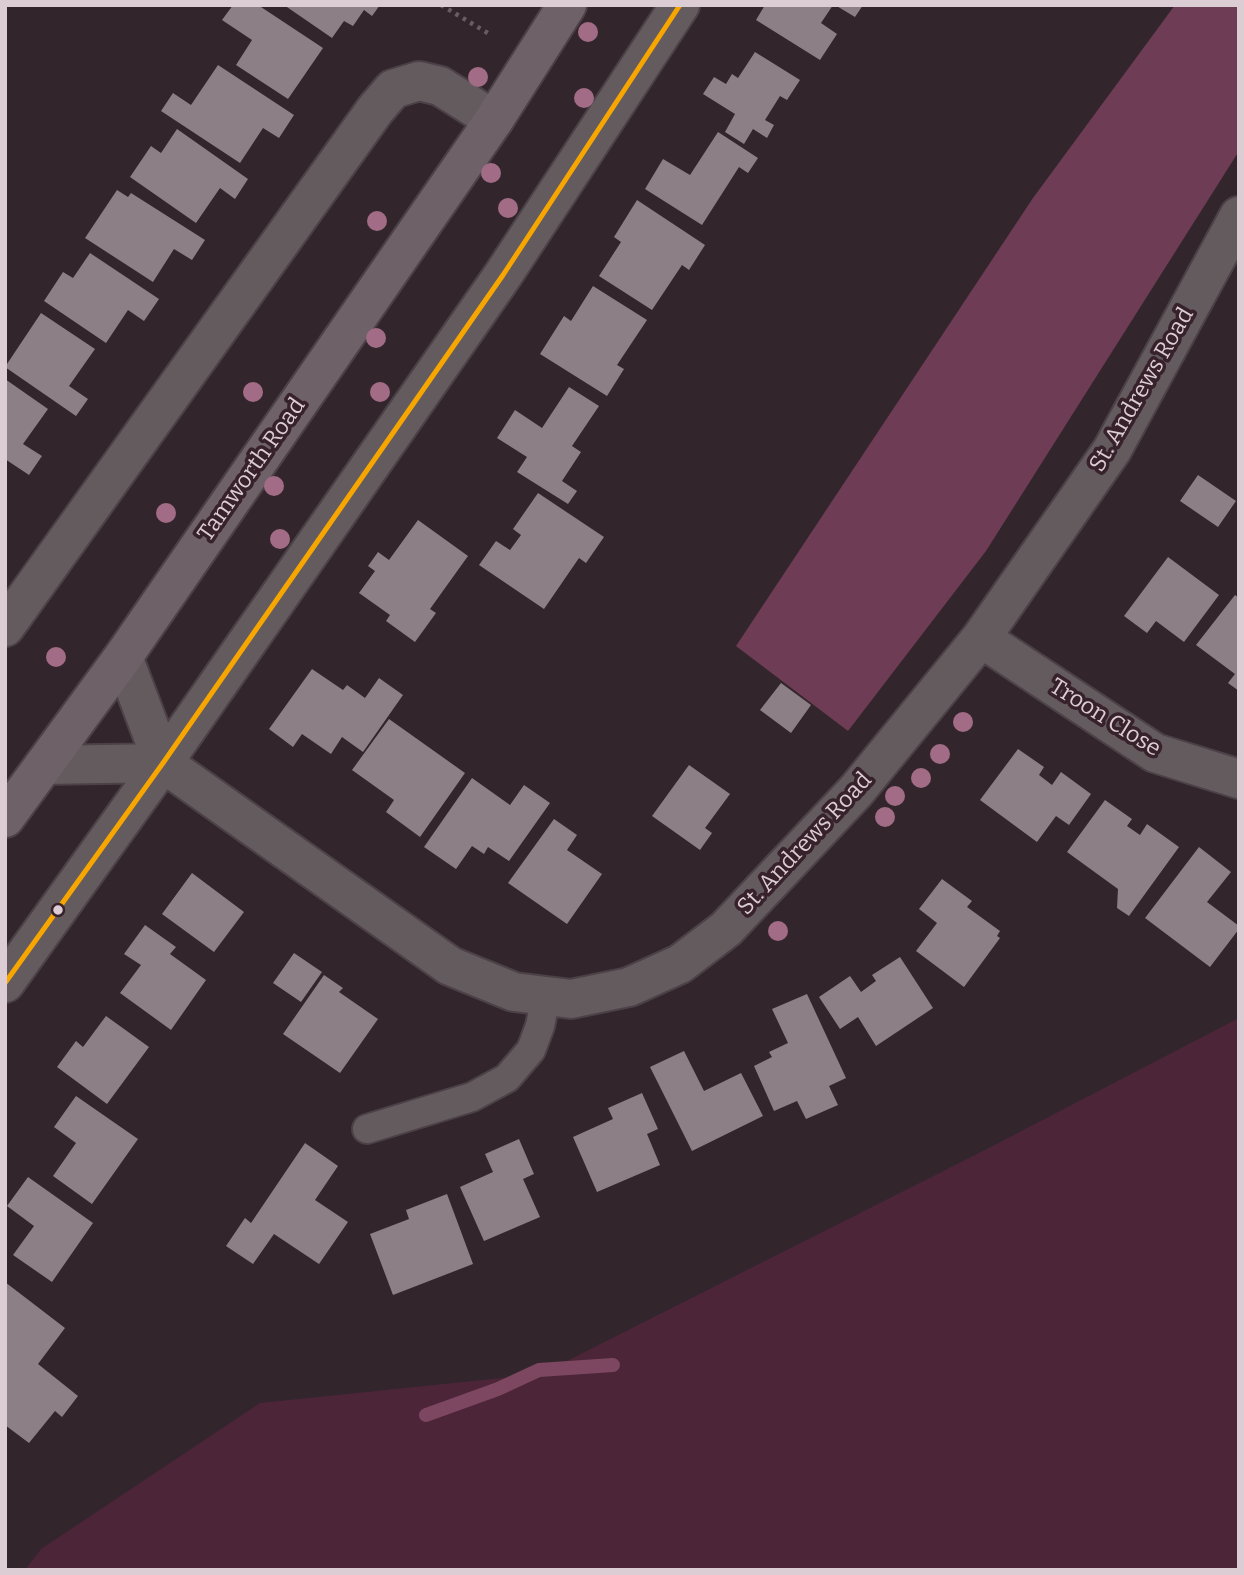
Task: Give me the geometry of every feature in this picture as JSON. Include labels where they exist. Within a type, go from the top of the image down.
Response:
[{"type":"main road","name":"Tamworth Road","points":[[5,818],[123,657],[494,120],[567,5]]},
{"type":"street","points":[[5,983],[163,763],[503,275],[680,5]]},
{"type":"street","points":[[5,627],[375,110],[393,89],[419,81],[440,86],[494,120]]},
{"type":"street","name":"St. Andrews Road","points":[[163,763],[450,966],[514,992],[571,999],[629,988],[680,964],[726,929],[856,791],[981,638],[1112,450],[1238,218]]},
{"type":"street","name":"Troon Close","points":[[981,638],[1155,753],[1239,779]]},
{"type":"street","points":[[123,657],[163,763]]},
{"type":"street","points":[[44,765],[163,763]]},
{"type":"lane","points":[[367,1129],[472,1097],[507,1078],[531,1051],[540,1026],[546,996]]},
{"type":"path","points":[[441,5],[491,35]]},
{"type":"shaded area","points":[[1175,5],[1239,5],[1239,151],[986,551],[848,731],[736,646],[1033,198]]},
{"type":"shaded area","points":[[1239,1018],[1239,1570],[25,1570],[41,1549],[260,1403],[541,1374],[983,1151]]},
{"type":"building","points":[[233,5],[258,5],[323,48],[288,99],[236,65],[252,40],[222,20]]},
{"type":"building","points":[[284,5],[380,5],[372,16],[364,10],[353,26],[344,21],[332,38]]},
{"type":"building","points":[[765,5],[833,5],[821,23],[837,34],[820,60],[756,20]]},
{"type":"building","points":[[835,5],[863,5],[855,17]]},
{"type":"building","points":[[755,52],[800,80],[787,100],[780,96],[765,120],[774,125],[767,138],[753,129],[744,144],[725,132],[735,114],[703,94],[714,77],[726,84],[732,74],[738,78]]},
{"type":"building","points":[[218,65],[294,115],[279,138],[263,128],[240,163],[161,111],[173,93],[191,105]]},
{"type":"building","points":[[177,129],[248,179],[235,199],[220,188],[196,223],[130,177],[151,146],[161,153]]},
{"type":"building","points":[[718,132],[758,158],[748,173],[739,167],[702,225],[645,189],[663,159],[690,175]]},
{"type":"building","points":[[117,190],[128,197],[131,193],[205,240],[192,260],[174,249],[153,282],[85,238]]},
{"type":"building","points":[[637,200],[705,245],[689,270],[682,265],[652,310],[599,276],[621,242],[614,237]]},
{"type":"building","points":[[90,253],[159,299],[144,321],[128,310],[106,343],[44,301],[63,272],[73,278]]},
{"type":"building","points":[[593,286],[647,320],[617,365],[624,369],[607,396],[540,354],[564,316],[571,321]]},
{"type":"building","points":[[41,313],[95,349],[69,386],[88,399],[76,416],[5,367]]},
{"type":"building","points":[[5,379],[48,409],[23,444],[42,456],[29,475],[5,459]]},
{"type":"building","points":[[569,387],[599,406],[572,446],[581,452],[562,481],[577,491],[568,504],[517,472],[527,457],[497,438],[515,410],[542,428]]},
{"type":"building","points":[[1198,475],[1236,501],[1218,527],[1180,501]]},
{"type":"building","points":[[538,493],[604,537],[586,563],[579,558],[544,609],[479,565],[496,541],[510,550],[521,535],[513,529]]},
{"type":"building","points":[[418,520],[468,556],[430,609],[436,613],[415,642],[386,621],[390,615],[359,593],[375,571],[368,566],[378,552],[389,560]]},
{"type":"building","points":[[1168,557],[1219,595],[1184,642],[1156,621],[1147,633],[1124,616]]},
{"type":"building","points":[[1235,595],[1239,598],[1239,691],[1228,683],[1235,674],[1196,645]]},
{"type":"building","points":[[312,669],[343,690],[347,685],[365,698],[379,678],[403,695],[363,752],[342,737],[331,754],[302,734],[293,747],[269,729]]},
{"type":"building","points":[[781,683],[811,705],[791,733],[760,710]]},
{"type":"building","points":[[389,719],[465,773],[420,837],[386,812],[394,800],[352,770]]},
{"type":"building","points":[[1018,749],[1044,767],[1039,775],[1052,785],[1061,772],[1091,794],[1069,825],[1056,816],[1037,842],[980,800]]},
{"type":"building","points":[[689,765],[730,794],[705,828],[712,833],[700,850],[652,816]]},
{"type":"building","points":[[472,778],[510,805],[524,785],[550,803],[509,861],[488,847],[484,854],[472,846],[456,869],[424,847]]},
{"type":"building","points":[[1105,800],[1132,819],[1127,826],[1140,835],[1147,824],[1179,847],[1129,916],[1117,908],[1118,889],[1067,852]]},
{"type":"building","points":[[554,819],[577,835],[567,850],[602,874],[567,924],[508,883]]},
{"type":"building","points":[[1199,847],[1231,872],[1207,902],[1239,926],[1210,967],[1145,918]]},
{"type":"building","points":[[192,873],[244,912],[214,952],[162,914]]},
{"type":"building","points":[[942,879],[972,901],[967,907],[1000,931],[997,936],[1000,938],[964,987],[916,951],[937,923],[919,909]]},
{"type":"building","points":[[145,925],[176,947],[170,954],[206,980],[171,1030],[120,993],[141,965],[124,954]]},
{"type":"building","points":[[294,953],[322,972],[301,1002],[273,983]]},
{"type":"building","points":[[900,957],[933,1008],[876,1046],[858,1017],[840,1029],[819,997],[850,976],[861,992],[876,981],[872,975]]},
{"type":"building","points":[[324,975],[343,988],[339,992],[378,1019],[340,1073],[283,1034]]},
{"type":"building","points":[[807,994],[846,1078],[829,1086],[838,1105],[806,1119],[797,1101],[774,1111],[754,1066],[772,1057],[769,1052],[788,1043],[772,1009]]},
{"type":"building","points":[[106,1016],[149,1047],[107,1104],[57,1067],[76,1041],[83,1047]]},
{"type":"building","points":[[684,1051],[704,1091],[741,1073],[763,1116],[692,1151],[650,1067]]},
{"type":"building","points":[[642,1093],[658,1129],[647,1134],[660,1165],[597,1192],[573,1137],[613,1119],[608,1108]]},
{"type":"building","points":[[76,1096],[138,1139],[92,1204],[53,1176],[76,1143],[54,1127]]},
{"type":"building","points":[[519,1139],[534,1174],[523,1179],[540,1217],[484,1241],[460,1187],[493,1172],[485,1154]]},
{"type":"building","points":[[305,1143],[338,1166],[315,1200],[348,1222],[319,1264],[274,1234],[253,1264],[226,1246],[245,1218],[251,1223]]},
{"type":"building","points":[[28,1177],[93,1223],[52,1282],[13,1255],[34,1226],[7,1206]]},
{"type":"building","points":[[447,1194],[473,1264],[393,1295],[370,1234],[409,1219],[406,1210]]},
{"type":"building","points":[[5,1282],[65,1328],[38,1364],[78,1396],[62,1417],[55,1411],[29,1443],[5,1425]]},
{"type":"waterway","points":[[426,1415],[498,1389],[539,1370],[613,1365]]},
{"type":"transit line","points":[[5,983],[163,763],[503,275],[680,5]]}]
